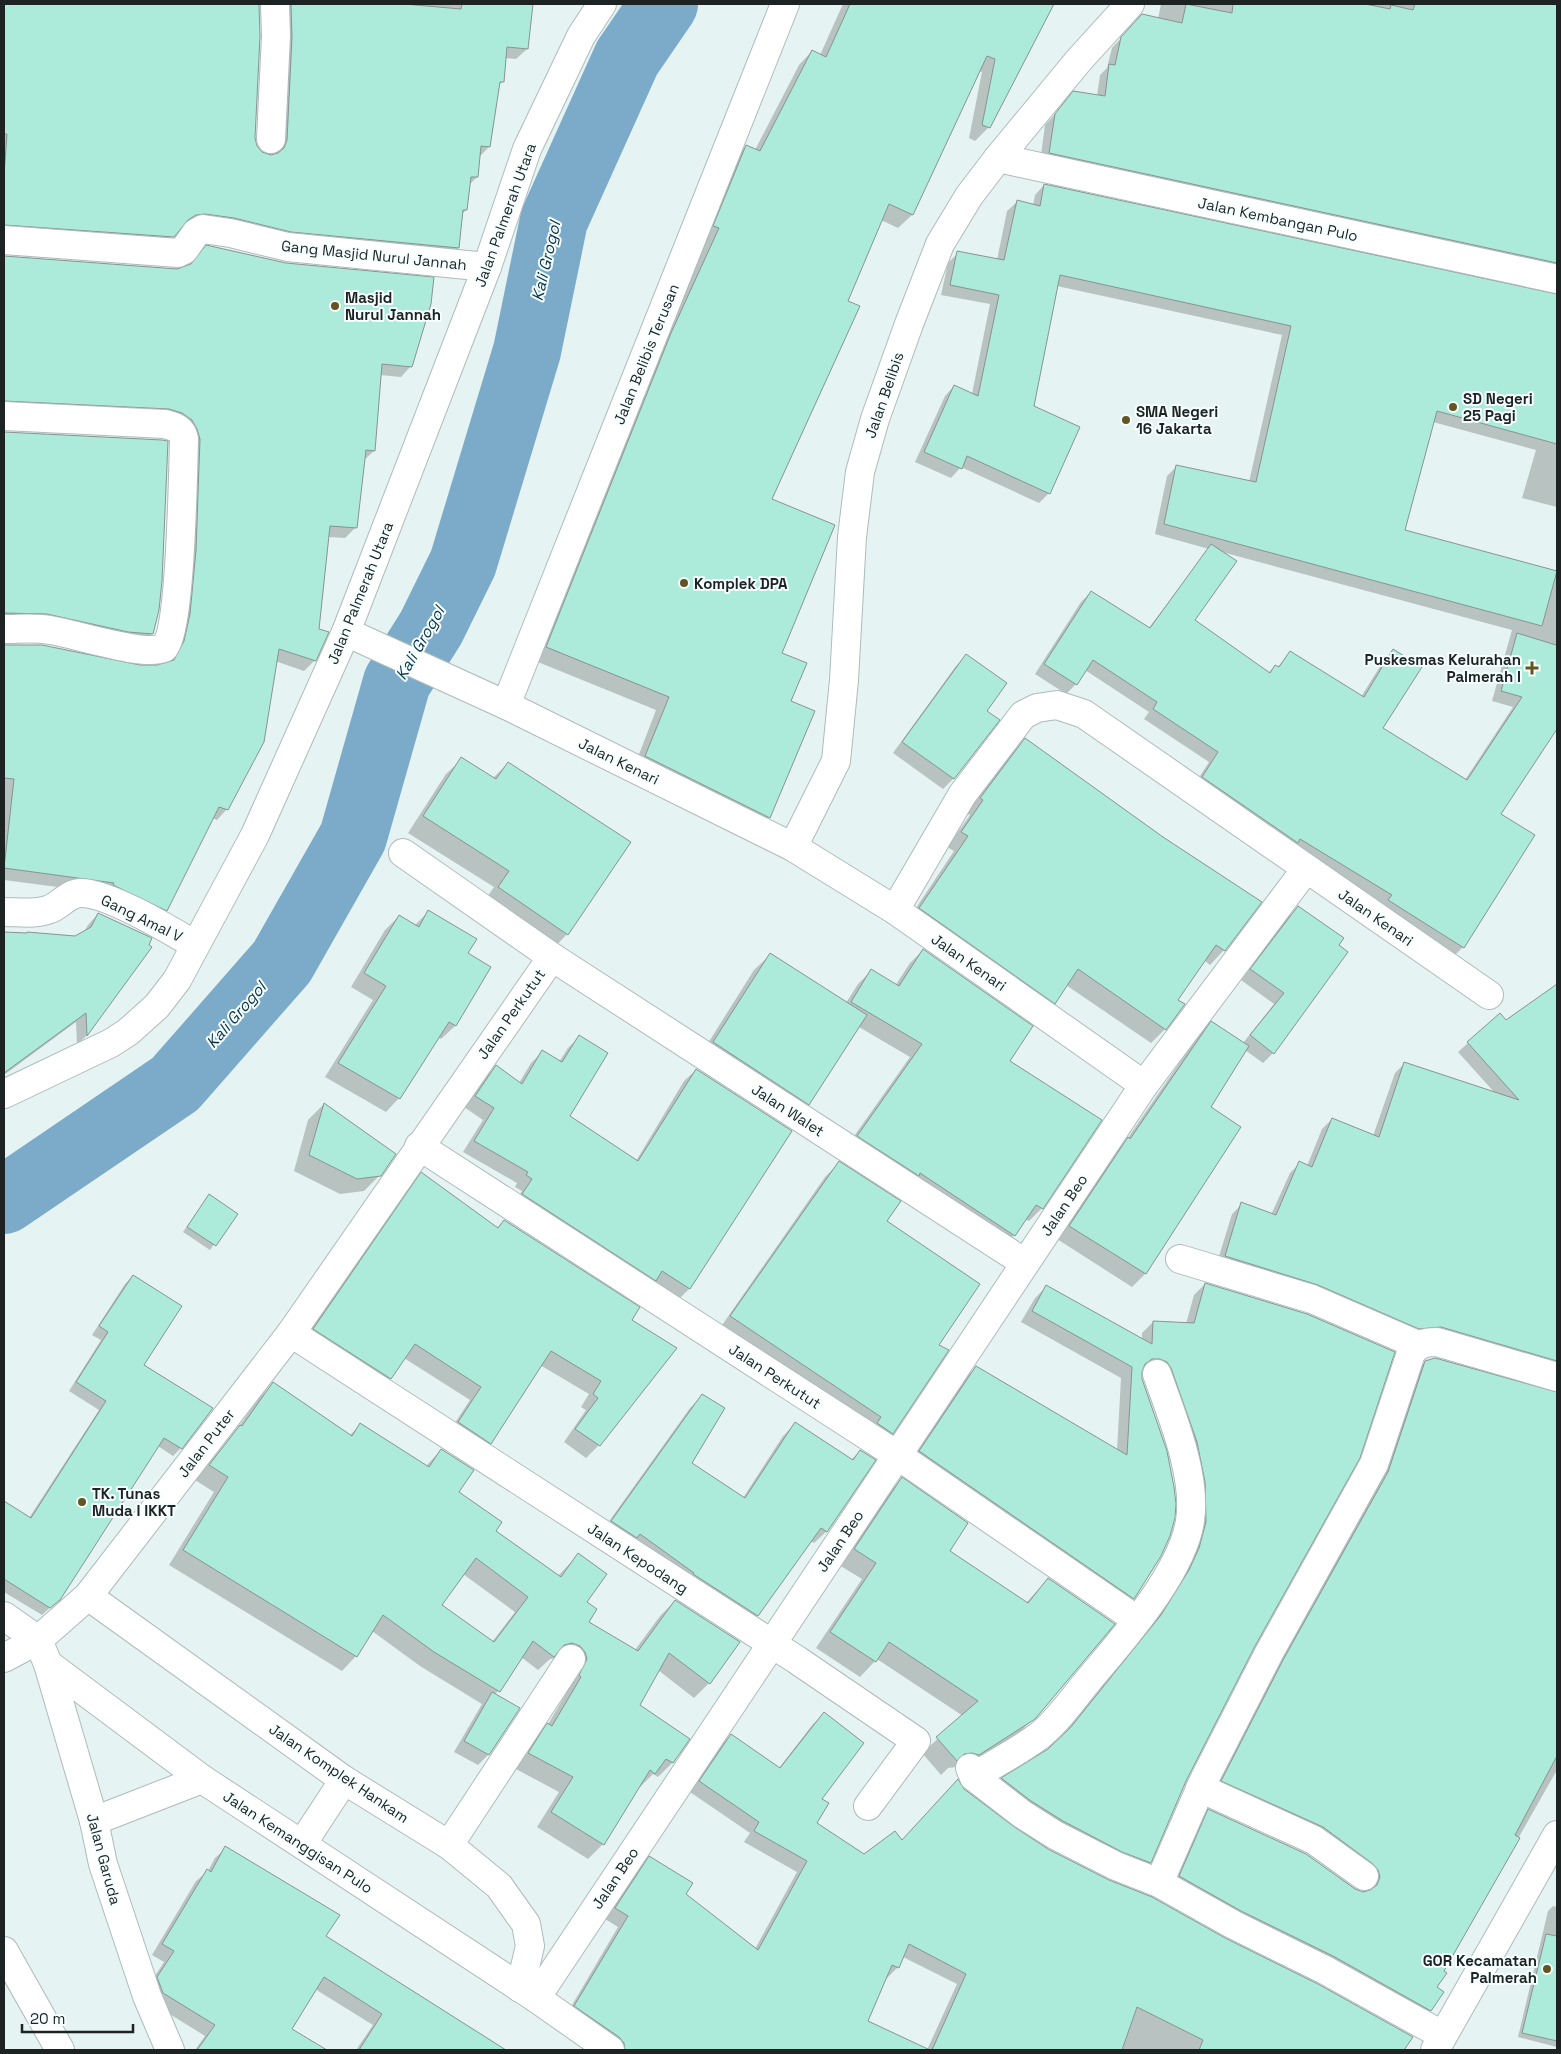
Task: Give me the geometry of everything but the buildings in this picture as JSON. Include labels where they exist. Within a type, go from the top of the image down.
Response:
[{"type":"street","points":[[271,139],[276,36],[275,4]]},
{"type":"street","name":"Jalan Palmerah Utara","points":[[4,1094],[111,1043],[128,1032],[157,1006],[177,980],[255,835],[346,632],[487,267],[527,149],[581,36],[602,4]]},
{"type":"street","name":"Jalan Belibis Terusan","points":[[506,705],[785,4]]},
{"type":"street","name":"Jalan Belibis","points":[[794,847],[836,761],[844,680],[852,537],[860,472],[875,419],[940,244],[969,196],[998,158],[1079,60],[1130,4]]},
{"type":"street","name":"Jalan Kembangan Pulo","points":[[998,158],[1557,279]]},
{"type":"street","name":"Gang Masjid Nurul Jannah","points":[[4,240],[178,252],[184,250],[196,233],[203,229],[230,233],[288,247],[487,267]]},
{"type":"street","points":[[4,416],[165,424],[179,428],[184,439],[183,491],[177,578],[170,639],[164,648],[152,650],[133,648],[48,629],[4,629]]},
{"type":"street","name":"Jalan Kenari","points":[[346,632],[506,705],[794,847],[895,910],[1144,1085]]},
{"type":"street","name":"Jalan Kenari","points":[[895,910],[962,795],[1009,732],[1023,715],[1037,708],[1057,705],[1084,714],[1488,995]]},
{"type":"street","name":"Jalan Perkutut","points":[[291,1333],[552,957],[403,853]]},
{"type":"street","points":[[1144,1085],[1306,869]]},
{"type":"street","name":"Gang Amal V","points":[[4,912],[39,912],[50,909],[66,897],[78,893],[94,894],[168,929],[195,945]]},
{"type":"street","name":"Jalan Walet","points":[[552,957],[1025,1263]]},
{"type":"street","name":"Jalan Beo","points":[[528,1993],[772,1644],[1144,1085]]},
{"type":"street","name":"Jalan Perkutut","points":[[419,1146],[897,1455],[1127,1613]]},
{"type":"street","points":[[1180,1259],[1312,1299],[1418,1344],[1436,1342],[1557,1377]]},
{"type":"street","name":"Jalan Puter","points":[[4,1658],[43,1652],[291,1333]]},
{"type":"street","name":"Jalan Kepodang","points":[[291,1333],[772,1644],[916,1741],[868,1806]]},
{"type":"street","points":[[1159,1883],[1200,1788],[1269,1653],[1374,1464],[1405,1368],[1411,1353],[1418,1344]]},
{"type":"street","points":[[1157,1374],[1180,1437],[1190,1493],[1190,1521],[1177,1562],[1133,1627],[1056,1719],[1039,1736],[972,1772],[1022,1814],[1054,1835],[1116,1866],[1159,1883],[1234,1925],[1325,1970],[1438,2043],[1553,1851]]},
{"type":"street","name":"Jalan Komplek Hankam","points":[[88,1596],[344,1780],[449,1845],[499,1886],[526,1924],[530,1946],[528,1993]]},
{"type":"street","name":"Jalan Kemanggisan Pulo","points":[[4,1616],[43,1652],[202,1779],[528,1993],[610,2050]]},
{"type":"street","name":"Jalan Garuda","points":[[43,1652],[94,1821],[103,1864],[147,1996],[170,2050]]},
{"type":"street","points":[[449,1845],[571,1659]]},
{"type":"street","points":[[94,1821],[202,1779]]},
{"type":"street","points":[[302,1844],[344,1780]]},
{"type":"street","points":[[1200,1788],[1314,1840],[1364,1876]]},
{"type":"street","points":[[4,1951],[60,2050]]},
{"type":"waterway","name":"Kali Grogol","points":[[4,1200],[175,1084],[282,962],[353,837],[397,682],[431,628],[463,563],[527,351],[554,220],[627,58],[664,4]]},
{"type":"place","name":"Masjid Nurul Jannah","points":[[335,306]]},
{"type":"place","name":"SD Negeri 25 Pagi","points":[[1453,407]]},
{"type":"place","name":"SMA Negeri 16 Jakarta","points":[[1126,420]]},
{"type":"place","name":"Komplek DPA","points":[[684,583]]},
{"type":"place","name":"Puskesmas Kelurahan Palmerah I","points":[[1532,668]]},
{"type":"place","name":"TK. Tunas Muda I IKKT","points":[[82,1502]]},
{"type":"place","name":"GOR Kecamatan Palmerah","points":[[1547,1969]]}]
